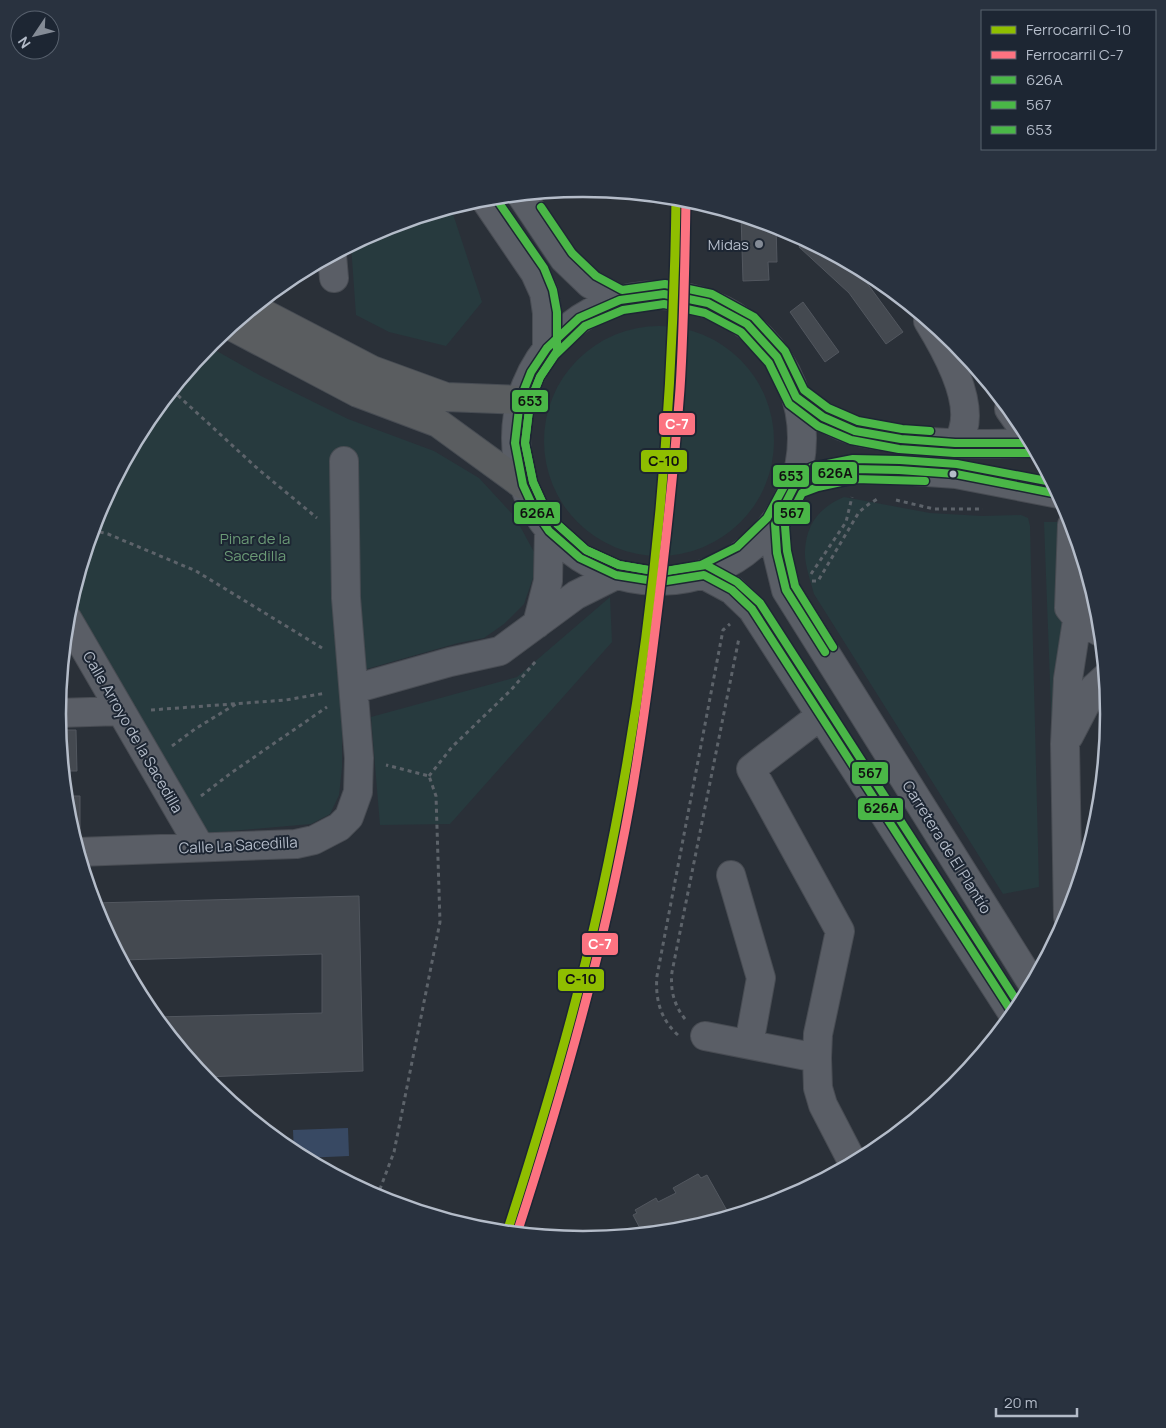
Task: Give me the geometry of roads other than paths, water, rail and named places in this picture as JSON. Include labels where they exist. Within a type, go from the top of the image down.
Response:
[{"type":"highway","points":[[259,311],[372,370],[446,397],[520,400]]},
{"type":"highway","points":[[238,329],[358,393],[438,423],[523,485]]},
{"type":"street","points":[[525,201],[564,259],[590,284],[620,300]]},
{"type":"street","points":[[489,206],[534,273],[544,292],[547,313],[546,348]]},
{"type":"street","points":[[664,294],[708,303],[747,324],[777,356],[796,397],[803,441],[795,484],[775,524],[743,555],[704,575],[660,582],[616,576],[580,558],[549,531],[534,509],[523,485],[515,443],[520,400],[531,372],[546,348],[580,318],[620,300],[664,294]]},
{"type":"street","points":[[937,338],[962,395],[965,418],[963,432],[955,443]]},
{"type":"street","points":[[796,397],[823,417],[855,431],[901,439],[955,443],[1023,443]]},
{"type":"street","name":"Calle La Sacedilla","points":[[85,852],[296,844],[314,840],[339,827],[350,816],[358,792],[359,758],[346,598],[344,461]]},
{"type":"street","points":[[795,484],[815,477],[854,469],[899,470],[956,474],[1049,492]]},
{"type":"street","name":"Carretera de El Plantío","points":[[775,524],[777,553],[786,590],[1028,977]]},
{"type":"street","points":[[538,624],[548,581],[549,531]]},
{"type":"street","points":[[1071,546],[1069,608],[1085,614]]},
{"type":"street","points":[[704,575],[732,590],[752,609],[1009,1007]]},
{"type":"street","points":[[353,676],[450,662],[500,651],[576,595],[616,576]]},
{"type":"street","points":[[1068,892],[1065,744],[1068,679],[1085,614],[1085,594]]},
{"type":"street","name":"Calle Arroyo de la Sacedilla","points":[[74,629],[200,847]]},
{"type":"street","points":[[1065,744],[1094,688],[1099,683]]},
{"type":"street","points":[[66,712],[121,711]]},
{"type":"street","points":[[820,716],[751,769],[840,931],[818,1034],[818,1088],[823,1105],[850,1157]]},
{"type":"street","points":[[731,874],[761,978],[749,1044]]},
{"type":"street","points":[[705,1036],[817,1058]]},
{"type":"water","points":[[348,1128],[349,1156],[318,1157],[294,1142],[293,1130]]},
{"type":"rail line","name":"C-10","points":[[509,1225],[546,1107],[581,981],[601,896],[633,724],[646,636],[664,461],[670,373],[676,206]]},
{"type":"rail line","name":"C-7","points":[[519,1226],[561,1091],[600,947],[636,768],[659,601],[675,450],[680,389],[686,207]]},
{"type":"place","name":"Midas","points":[[759,244]]},
{"type":"park label","name":"Pinar de la Sacedilla","points":[[255,546]]}]
